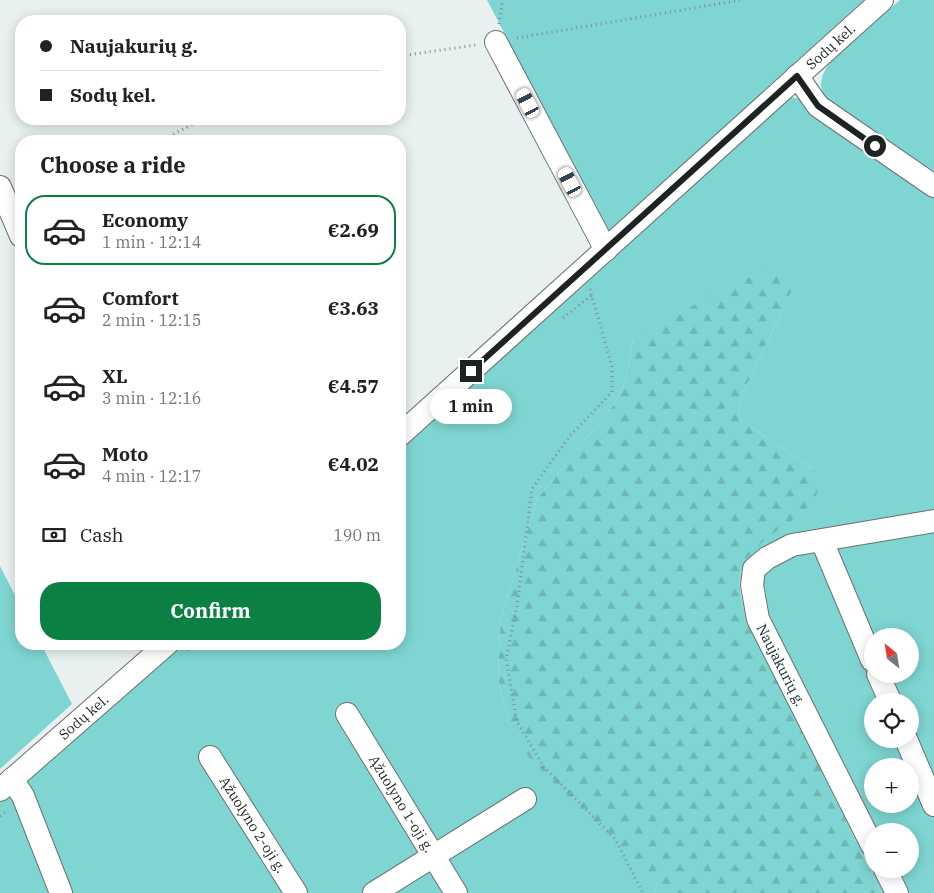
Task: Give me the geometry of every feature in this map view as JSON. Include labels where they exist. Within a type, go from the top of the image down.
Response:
[{"type":"street","name":"Sodų kel.","points":[[406,430],[882,0]]},
{"type":"street","points":[[496,42],[606,250]]},
{"type":"street","points":[[797,76],[818,106],[934,186]]},
{"type":"street","points":[[0,187],[15,222]]},
{"type":"street","name":"Naujakurių g.","points":[[864,829],[758,619],[752,585],[754,569],[767,558],[792,545],[934,521]]},
{"type":"street","points":[[822,541],[864,641]]},
{"type":"street","name":"Sodų kel.","points":[[6,785],[160,650]]},
{"type":"street","name":"Ąžuolyno 1-oji g.","points":[[347,714],[456,893]]},
{"type":"street","points":[[910,748],[934,805]]},
{"type":"street","name":"Ąžuolyno 2-oji g.","points":[[210,757],[296,893]]},
{"type":"street","points":[[6,785],[23,796],[61,893]]},
{"type":"street","points":[[374,893],[525,800]]},
{"type":"street","points":[[890,878],[897,893]]},
{"type":"path","points":[[406,55],[496,42],[741,0]]},
{"type":"path","points":[[172,135],[191,125]]},
{"type":"path","points":[[585,269],[612,367],[612,392],[569,437],[532,488],[517,606],[506,659],[516,722],[544,767],[615,839],[643,893]]},
{"type":"green space","points":[[487,0],[864,0],[609,233]]},
{"type":"green space","points":[[900,0],[934,0],[934,171],[840,113],[828,101],[822,89],[822,76],[831,61]]},
{"type":"green space","points":[[789,97],[797,98],[934,185],[934,893],[881,893],[874,878],[919,878],[919,823],[864,823],[864,858],[744,611],[740,577],[749,555],[815,470],[739,419],[741,397],[795,284],[633,339],[626,381],[613,406],[537,499],[500,622],[498,679],[509,722],[654,888],[656,893],[0,893],[0,802],[170,650],[406,650],[406,438]]},
{"type":"green space","points":[[767,271],[785,272],[795,284],[741,397],[739,419],[815,470],[818,486],[815,498],[807,508],[755,549],[745,562],[740,577],[744,611],[864,858],[864,878],[874,878],[881,893],[656,893],[654,888],[527,755],[509,722],[498,679],[500,622],[537,499],[613,406],[626,381],[633,339],[732,284]]},
{"type":"green space","points":[[0,566],[15,595],[15,650],[44,650],[72,704],[0,769]]},
{"type":"route","points":[[471,371],[797,76],[818,106],[831,117],[875,146]]}]
